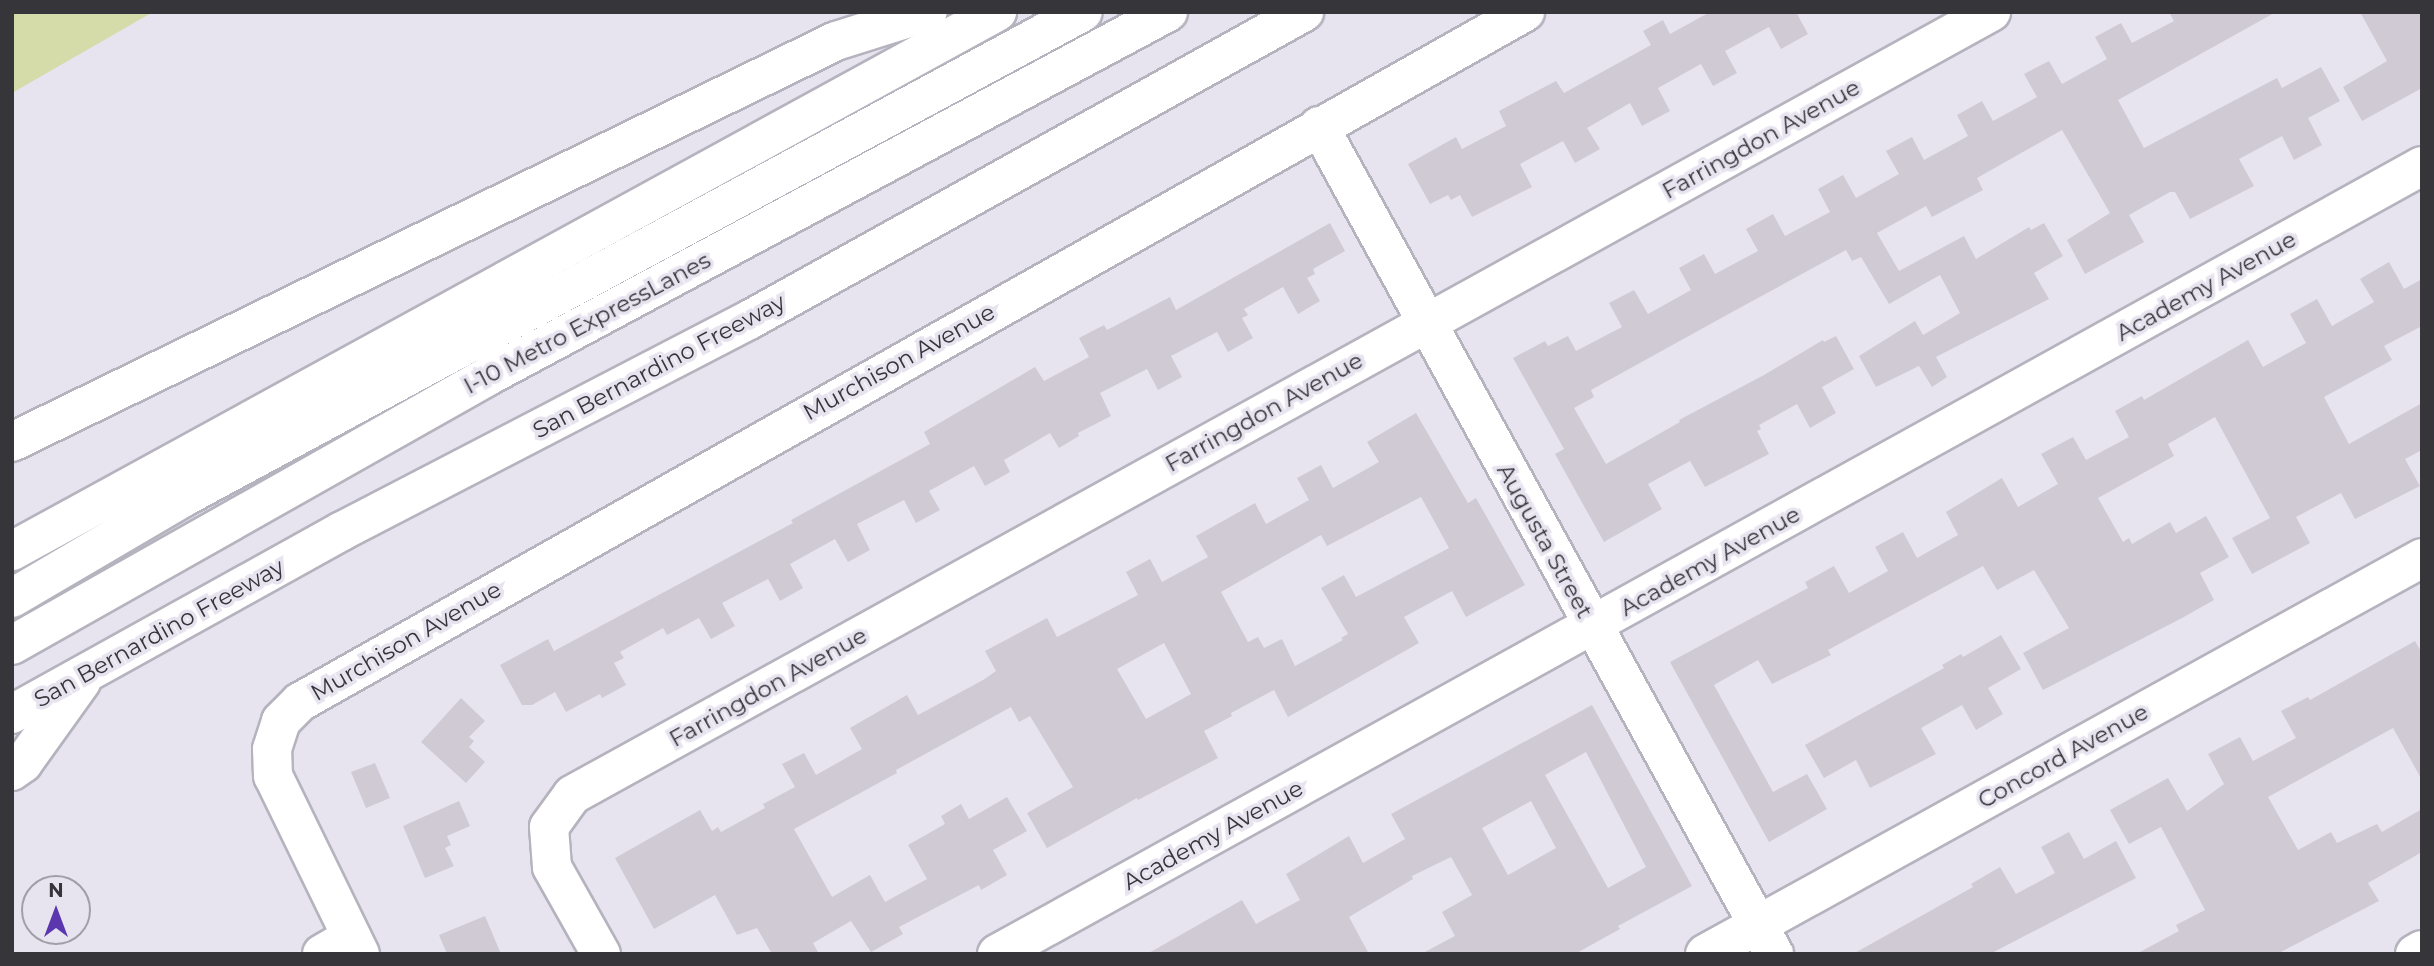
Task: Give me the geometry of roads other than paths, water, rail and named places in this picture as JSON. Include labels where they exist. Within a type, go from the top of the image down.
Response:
[{"type":"main road","points":[[12,442],[836,41],[928,12]]},
{"type":"main road","points":[[12,551],[997,12]]},
{"type":"main road","name":"I-10 Metro ExpressLanes","points":[[12,598],[184,497],[1083,12]]},
{"type":"main road","name":"I-10 Metro ExpressLanes","points":[[12,645],[490,375],[1168,12]]},
{"type":"main road","name":"San Bernardino Freeway","points":[[12,714],[342,531],[749,320],[1304,12]]},
{"type":"main road","name":"Murchison Avenue","points":[[345,948],[273,776],[272,749],[281,721],[300,702],[321,687],[1525,12]]},
{"type":"main road","name":"Farringdon Avenue","points":[[601,954],[552,867],[549,827],[572,795],[1991,12]]},
{"type":"main road","name":"Augusta Street","points":[[1319,126],[1592,627],[1766,939]]},
{"type":"main road","name":"Academy Avenue","points":[[997,954],[2422,166]]},
{"type":"main road","name":"Concord Avenue","points":[[1705,954],[1766,939],[2422,558]]},
{"type":"main road","points":[[12,771],[23,763],[89,672]]},
{"type":"main road","points":[[2415,954],[2422,950]]}]
